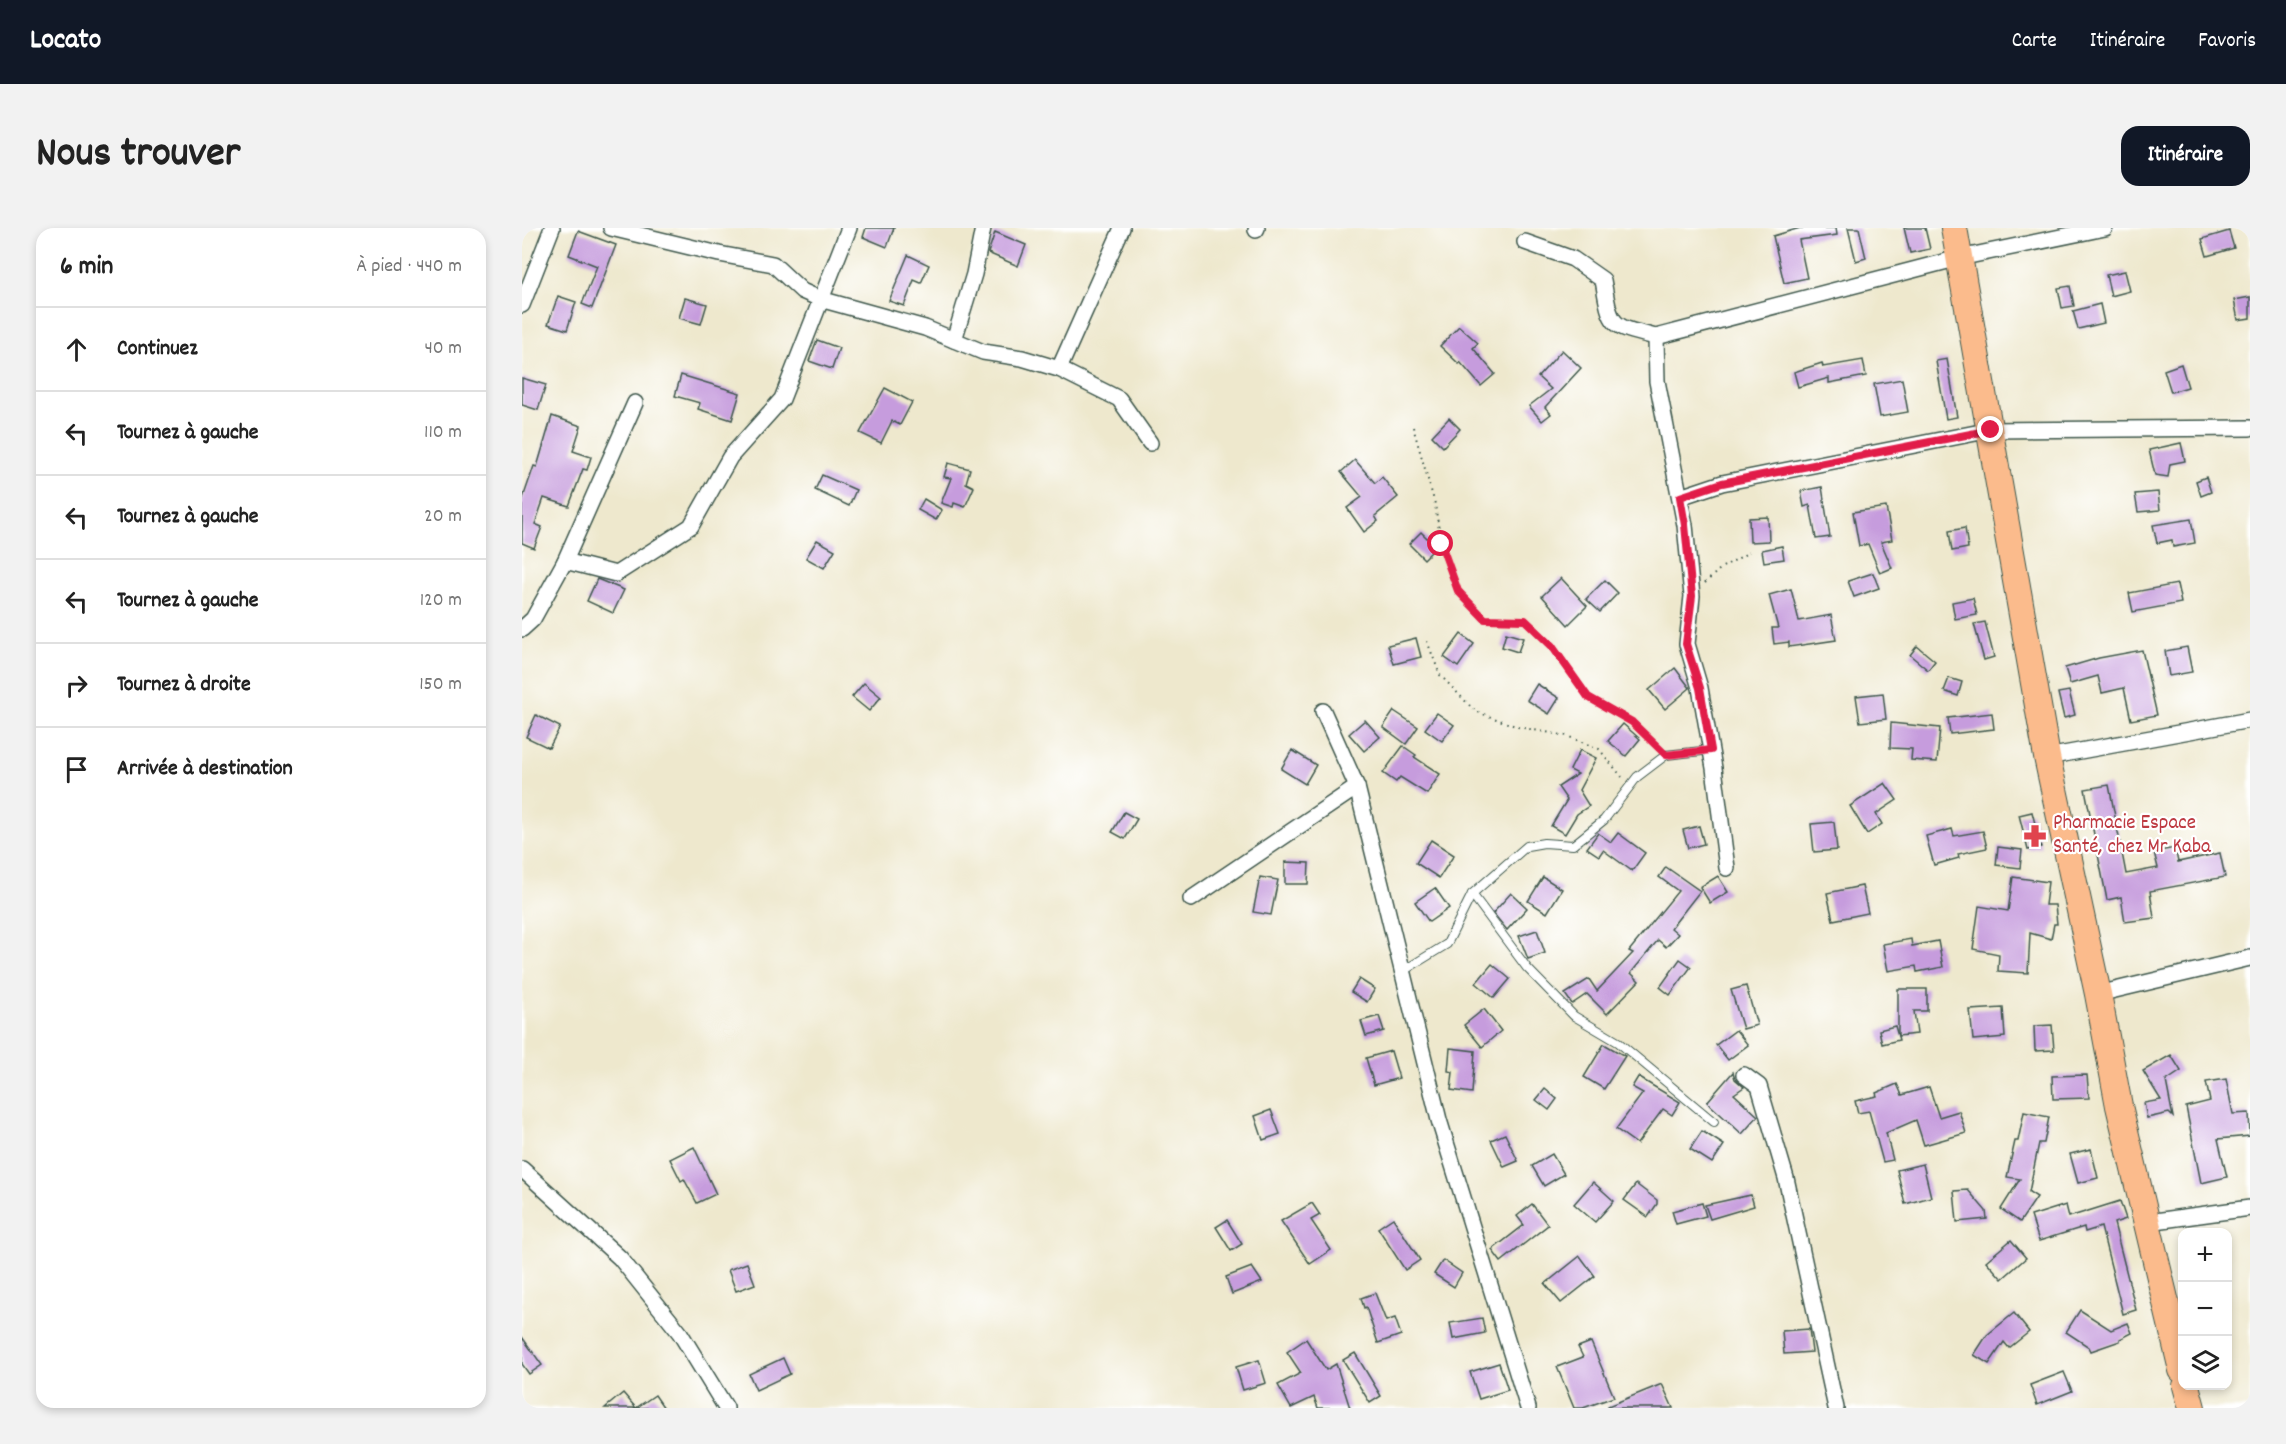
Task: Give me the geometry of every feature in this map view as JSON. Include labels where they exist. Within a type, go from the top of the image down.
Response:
[{"type":"highway","points":[[1954,228],[2047,757],[2098,994],[2119,1106],[2178,1353]]},
{"type":"highway","points":[[2187,1390],[2192,1408]]},
{"type":"street","points":[[522,305],[552,228]]},
{"type":"street","points":[[611,228],[719,254],[773,264],[802,291],[820,299],[925,328],[983,352],[1022,358],[1059,369],[1119,399],[1150,442]]},
{"type":"street","points":[[565,561],[616,574],[691,526],[730,457],[782,399],[849,228]]},
{"type":"street","points":[[954,340],[974,274],[983,228]]},
{"type":"street","points":[[1059,369],[1122,228]]},
{"type":"street","points":[[1525,242],[1573,259],[1603,280],[1609,314],[1622,329],[1656,338],[1959,258],[2105,228]]},
{"type":"street","points":[[1656,338],[1657,381],[1685,525],[1692,596],[1686,644],[1700,688],[1727,868]]},
{"type":"street","points":[[522,629],[533,619],[565,561],[635,403]]},
{"type":"street","points":[[1680,497],[1722,483],[1991,430],[2250,428]]},
{"type":"street","points":[[1323,711],[1357,787],[1439,1120],[1528,1408]]},
{"type":"street","points":[[2047,757],[2250,720]]},
{"type":"street","points":[[1191,899],[1357,787]]},
{"type":"street","points":[[2098,994],[2250,958]]},
{"type":"street","points":[[1744,1075],[1759,1086],[1786,1178],[1836,1408]]},
{"type":"street","points":[[522,1169],[620,1258],[680,1333],[726,1408]]},
{"type":"street","points":[[2148,1222],[2250,1208]]},
{"type":"lane","points":[[1403,971],[1447,944],[1472,894],[1527,846],[1544,843],[1574,845],[1604,820],[1637,777],[1666,755],[1711,750]]},
{"type":"lane","points":[[1472,894],[1527,968],[1574,1016],[1618,1042],[1714,1122]]},
{"type":"path","points":[[1413,427],[1435,504],[1441,544],[1458,591],[1485,619],[1525,620],[1552,646],[1588,697],[1632,722],[1666,755]]},
{"type":"path","points":[[1692,596],[1721,568],[1749,552]]},
{"type":"path","points":[[1427,642],[1440,675],[1475,711],[1518,728],[1568,736],[1599,749],[1630,786]]},
{"type":"building","points":[[866,228],[894,228],[887,247],[863,237]]},
{"type":"building","points":[[1800,228],[1836,228],[1837,235],[1799,240],[1807,278],[1784,283],[1773,236]]},
{"type":"building","points":[[1848,228],[1859,228],[1866,258],[1856,261]]},
{"type":"building","points":[[1904,228],[1925,228],[1930,249],[1910,253]]},
{"type":"building","points":[[578,231],[616,245],[592,308],[582,304],[597,266],[569,255]]},
{"type":"building","points":[[2229,231],[2234,248],[2207,256],[2202,239]]},
{"type":"building","points":[[995,232],[1026,245],[1018,266],[988,253]]},
{"type":"building","points":[[908,255],[929,265],[921,283],[914,280],[904,306],[889,301]]},
{"type":"building","points":[[2125,271],[2130,291],[2111,296],[2106,275]]},
{"type":"building","points":[[2070,286],[2074,306],[2062,308],[2058,288]]},
{"type":"building","points":[[558,296],[576,302],[567,330],[548,324]]},
{"type":"building","points":[[2250,297],[2250,318],[2238,320],[2234,300]]},
{"type":"building","points":[[685,298],[707,304],[701,324],[679,318]]},
{"type":"building","points":[[2100,304],[2104,323],[2078,329],[2073,311]]},
{"type":"building","points":[[1459,326],[1478,343],[1473,348],[1495,374],[1481,386],[1460,362],[1459,364],[1440,346]]},
{"type":"building","points":[[817,340],[839,348],[832,369],[809,361]]},
{"type":"building","points":[[1562,350],[1581,368],[1545,407],[1551,414],[1542,421],[1529,406],[1551,389],[1538,377]]},
{"type":"building","points":[[1947,359],[1957,417],[1946,419],[1936,361]]},
{"type":"building","points":[[1863,360],[1866,376],[1829,383],[1829,378],[1798,387],[1794,372],[1822,363],[1823,367]]},
{"type":"building","points":[[2181,364],[2188,387],[2171,392],[2164,370]]},
{"type":"building","points":[[681,375],[740,393],[732,420],[698,409],[700,403],[675,396]]},
{"type":"building","points":[[522,378],[546,385],[538,410],[522,405]]},
{"type":"building","points":[[1902,379],[1908,412],[1880,417],[1874,384]]},
{"type":"building","points":[[885,388],[912,402],[900,425],[892,421],[881,443],[860,433]]},
{"type":"building","points":[[552,416],[581,426],[573,451],[591,457],[587,470],[583,469],[569,506],[544,498],[535,524],[542,527],[534,548],[522,543],[522,501],[534,466],[537,467]]},
{"type":"building","points":[[1449,418],[1460,429],[1443,447],[1432,436]]},
{"type":"building","points":[[2181,443],[2185,461],[2170,464],[2168,477],[2155,475],[2149,450]]},
{"type":"building","points":[[1355,460],[1375,483],[1382,477],[1398,497],[1375,516],[1378,521],[1364,532],[1347,508],[1362,497],[1341,472]]},
{"type":"building","points":[[948,463],[970,469],[966,483],[974,487],[965,507],[954,503],[953,507],[941,503],[951,478],[944,477]]},
{"type":"building","points":[[822,475],[856,490],[849,506],[815,490]]},
{"type":"building","points":[[2206,477],[2211,492],[2201,496],[2196,481]]},
{"type":"building","points":[[1822,487],[1830,537],[1816,539],[1810,505],[1804,507],[1801,491]]},
{"type":"building","points":[[2158,492],[2160,510],[2138,512],[2135,494]]},
{"type":"building","points":[[924,499],[942,510],[936,520],[918,510]]},
{"type":"building","points":[[1886,507],[1892,540],[1881,542],[1892,568],[1880,573],[1868,544],[1859,546],[1853,512]]},
{"type":"building","points":[[1768,517],[1769,541],[1750,542],[1749,518]]},
{"type":"building","points":[[2191,519],[2195,543],[2173,547],[2172,540],[2157,543],[2153,525]]},
{"type":"building","points":[[1965,528],[1968,548],[1952,551],[1949,531]]},
{"type":"building","points":[[1421,532],[1436,547],[1424,559],[1409,544]]},
{"type":"building","points":[[817,540],[835,550],[824,568],[806,558]]},
{"type":"building","points":[[1782,546],[1784,559],[1764,562],[1762,550]]},
{"type":"building","points":[[1873,573],[1879,588],[1854,597],[1848,581]]},
{"type":"building","points":[[1561,578],[1587,606],[1568,625],[1542,596]]},
{"type":"building","points":[[597,579],[624,590],[613,613],[587,601]]},
{"type":"building","points":[[1605,580],[1618,593],[1600,612],[1586,599]]},
{"type":"building","points":[[2177,584],[2181,603],[2133,612],[2129,593]]},
{"type":"building","points":[[1791,589],[1799,621],[1831,615],[1836,640],[1789,647],[1789,642],[1774,644],[1772,628],[1778,628],[1769,595]]},
{"type":"building","points":[[1973,598],[1977,615],[1955,619],[1952,602]]},
{"type":"building","points":[[1985,622],[1994,657],[1984,660],[1974,624]]},
{"type":"building","points":[[1506,633],[1523,638],[1518,652],[1502,647]]},
{"type":"building","points":[[1461,634],[1474,644],[1458,667],[1444,657]]},
{"type":"building","points":[[1416,638],[1421,657],[1394,664],[1388,645]]},
{"type":"building","points":[[1917,646],[1935,661],[1928,670],[1910,655]]},
{"type":"building","points":[[2187,647],[2192,672],[2169,676],[2165,651]]},
{"type":"building","points":[[2142,650],[2157,715],[2131,720],[2124,688],[2102,693],[2098,676],[2070,684],[2065,668],[2099,658]]},
{"type":"building","points":[[1675,668],[1690,688],[1665,709],[1649,690]]},
{"type":"building","points":[[1949,678],[1962,682],[1958,696],[1944,691]]},
{"type":"building","points":[[864,683],[881,697],[869,711],[852,697]]},
{"type":"building","points":[[1537,684],[1559,698],[1549,714],[1527,700]]},
{"type":"building","points":[[2069,691],[2075,715],[2064,718],[2058,693]]},
{"type":"building","points":[[1883,693],[1886,719],[1860,722],[1856,696]]},
{"type":"building","points":[[1394,711],[1418,727],[1406,744],[1383,727]]},
{"type":"building","points":[[1437,713],[1454,725],[1442,741],[1425,729]]},
{"type":"building","points":[[1992,713],[1994,729],[1950,734],[1948,718]]},
{"type":"building","points":[[536,715],[560,727],[549,748],[526,737]]},
{"type":"building","points":[[1365,720],[1380,737],[1364,751],[1349,734]]},
{"type":"building","points":[[1891,723],[1940,728],[1937,762],[1911,760],[1912,749],[1890,748]]},
{"type":"building","points":[[1623,724],[1640,739],[1626,756],[1608,741]]},
{"type":"building","points":[[1403,746],[1416,755],[1414,757],[1440,774],[1427,794],[1400,777],[1396,782],[1383,773]]},
{"type":"building","points":[[1292,750],[1316,765],[1305,784],[1281,769]]},
{"type":"building","points":[[1580,750],[1596,758],[1579,790],[1589,806],[1577,814],[1565,834],[1551,826],[1567,800],[1558,787],[1578,774],[1570,770]]},
{"type":"building","points":[[1885,783],[1897,800],[1876,814],[1882,824],[1867,834],[1850,806]]},
{"type":"building","points":[[2109,785],[2126,874],[2158,868],[2154,852],[2175,848],[2178,862],[2220,853],[2225,877],[2150,891],[2154,918],[2125,922],[2121,897],[2107,900],[2085,789]]},
{"type":"building","points":[[1124,812],[1137,819],[1125,839],[1112,832]]},
{"type":"building","points":[[2032,812],[2041,847],[2028,850],[2019,815]]},
{"type":"building","points":[[1834,822],[1837,850],[1814,852],[1811,824]]},
{"type":"building","points":[[1699,826],[1704,844],[1688,848],[1683,830]]},
{"type":"building","points":[[1952,829],[1954,836],[1983,831],[1987,848],[1958,854],[1959,858],[1934,865],[1926,836]]},
{"type":"building","points":[[1598,833],[1611,842],[1618,833],[1645,853],[1632,871],[1603,850],[1599,856],[1587,848]]},
{"type":"building","points":[[1431,840],[1454,855],[1439,878],[1416,863]]},
{"type":"building","points":[[1998,847],[2022,850],[2020,868],[1996,865]]},
{"type":"building","points":[[1285,862],[1309,863],[1308,884],[1285,884]]},
{"type":"building","points":[[1666,867],[1700,891],[1671,928],[1678,934],[1666,947],[1658,940],[1631,973],[1639,981],[1607,1014],[1587,994],[1572,1004],[1565,994],[1589,979],[1597,991],[1633,953],[1629,951],[1678,891],[1659,877]]},
{"type":"building","points":[[1718,876],[1728,892],[1710,903],[1700,887]]},
{"type":"building","points":[[1260,877],[1278,880],[1271,915],[1253,912]]},
{"type":"building","points":[[1543,877],[1562,889],[1547,913],[1528,901]]},
{"type":"building","points":[[2013,877],[2048,882],[2045,905],[2055,905],[2057,924],[2054,924],[2051,939],[2030,933],[2028,973],[1998,971],[1999,954],[1973,949],[1979,906],[2008,911]]},
{"type":"building","points":[[1862,886],[1868,913],[1833,920],[1827,893]]},
{"type":"building","points":[[1435,888],[1449,908],[1429,922],[1415,902]]},
{"type":"building","points":[[1511,893],[1527,908],[1507,930],[1493,913]]},
{"type":"building","points":[[1537,930],[1545,953],[1528,959],[1519,936]]},
{"type":"building","points":[[1911,939],[1912,946],[1938,941],[1943,967],[1917,972],[1916,966],[1888,971],[1883,944]]},
{"type":"building","points":[[1680,959],[1691,967],[1670,995],[1660,987]]},
{"type":"building","points":[[1492,964],[1510,979],[1494,998],[1476,983]]},
{"type":"building","points":[[1359,979],[1375,989],[1367,1002],[1351,992]]},
{"type":"building","points":[[1746,986],[1757,1025],[1743,1029],[1731,990]]},
{"type":"building","points":[[1898,989],[1927,989],[1927,1011],[1914,1011],[1917,1034],[1898,1036]]},
{"type":"building","points":[[2003,1008],[2005,1037],[1973,1040],[1970,1010]]},
{"type":"building","points":[[1484,1009],[1501,1031],[1482,1047],[1464,1025]]},
{"type":"building","points":[[1379,1016],[1384,1031],[1366,1036],[1361,1021]]},
{"type":"building","points":[[2052,1025],[2054,1050],[2035,1051],[2034,1026]]},
{"type":"building","points":[[1895,1026],[1899,1040],[1882,1044],[1879,1030]]},
{"type":"building","points":[[1736,1030],[1748,1045],[1728,1060],[1716,1045]]},
{"type":"building","points":[[1604,1044],[1625,1056],[1604,1089],[1584,1077]]},
{"type":"building","points":[[1450,1048],[1475,1051],[1472,1093],[1451,1090],[1453,1072],[1448,1071]]},
{"type":"building","points":[[1391,1051],[1399,1078],[1374,1085],[1366,1058]]},
{"type":"building","points":[[2171,1055],[2181,1071],[2166,1081],[2173,1117],[2169,1113],[2147,1118],[2144,1103],[2161,1100],[2143,1071]]},
{"type":"building","points":[[1733,1072],[1735,1079],[1744,1087],[1734,1094],[1758,1116],[1742,1134],[1707,1102]]},
{"type":"building","points":[[2087,1075],[2089,1098],[2053,1099],[2052,1076]]},
{"type":"building","points":[[1638,1077],[1680,1102],[1672,1115],[1663,1109],[1637,1144],[1616,1129],[1643,1093],[1632,1087]]},
{"type":"building","points":[[2226,1079],[2233,1114],[2249,1113],[2250,1136],[2218,1139],[2227,1177],[2201,1183],[2186,1107],[2210,1101],[2206,1082]]},
{"type":"building","points":[[1897,1084],[1902,1095],[1929,1087],[1939,1117],[1959,1111],[1966,1133],[1924,1145],[1916,1120],[1886,1133],[1893,1160],[1883,1162],[1869,1111],[1858,1113],[1855,1101],[1877,1096],[1876,1093]]},
{"type":"building","points":[[1545,1089],[1557,1099],[1549,1110],[1536,1100]]},
{"type":"building","points":[[1271,1110],[1280,1134],[1263,1140],[1255,1116]]},
{"type":"building","points":[[2024,1112],[2049,1117],[2044,1143],[2039,1143],[2029,1192],[2037,1197],[2020,1222],[2001,1209],[2020,1179],[2007,1177]]},
{"type":"building","points":[[1702,1131],[1724,1145],[1712,1163],[1690,1149]]},
{"type":"building","points":[[1505,1134],[1518,1161],[1504,1167],[1491,1140]]},
{"type":"building","points":[[694,1147],[716,1194],[697,1203],[684,1179],[681,1181],[670,1159]]},
{"type":"building","points":[[2091,1149],[2098,1178],[2078,1183],[2070,1154]]},
{"type":"building","points":[[1552,1154],[1564,1174],[1544,1186],[1532,1166]]},
{"type":"building","points":[[1923,1164],[1931,1197],[1905,1204],[1897,1170]]},
{"type":"building","points":[[1593,1182],[1614,1201],[1595,1222],[1574,1204]]},
{"type":"building","points":[[1636,1184],[1657,1200],[1657,1204],[1648,1217],[1624,1200]]},
{"type":"building","points":[[1968,1190],[1986,1211],[1987,1219],[1957,1222],[1954,1191]]},
{"type":"building","points":[[1751,1195],[1754,1206],[1710,1219],[1705,1205]]},
{"type":"building","points":[[2120,1201],[2126,1219],[2114,1223],[2136,1310],[2123,1314],[2101,1227],[2085,1232],[2084,1227],[2039,1241],[2031,1216],[2066,1205],[2069,1217]]},
{"type":"building","points":[[1312,1203],[1320,1215],[1311,1220],[1331,1250],[1310,1264],[1281,1221]]},
{"type":"building","points":[[1702,1203],[1706,1216],[1676,1224],[1672,1211]]},
{"type":"building","points":[[1532,1204],[1548,1225],[1501,1262],[1492,1250],[1524,1225],[1517,1216]]},
{"type":"building","points":[[1393,1218],[1420,1260],[1405,1270],[1378,1228]]},
{"type":"building","points":[[1227,1220],[1242,1244],[1231,1251],[1216,1227]]},
{"type":"building","points":[[2011,1240],[2026,1258],[2002,1279],[1986,1261]]},
{"type":"building","points":[[1580,1256],[1595,1276],[1561,1303],[1545,1284]]},
{"type":"building","points":[[1443,1260],[1462,1273],[1454,1287],[1434,1274]]},
{"type":"building","points":[[747,1263],[755,1284],[736,1291],[728,1270]]},
{"type":"building","points":[[1252,1267],[1262,1282],[1232,1294],[1226,1277]]},
{"type":"building","points":[[1375,1293],[1386,1321],[1395,1318],[1401,1335],[1378,1343],[1361,1298]]},
{"type":"building","points":[[2080,1310],[2111,1330],[2128,1323],[2132,1333],[2120,1341],[2091,1351],[2089,1347],[2066,1332]]},
{"type":"building","points":[[2014,1313],[2029,1332],[2009,1348],[2004,1342],[1989,1364],[1974,1355],[1987,1335]]},
{"type":"building","points":[[1482,1318],[1485,1333],[1453,1339],[1450,1323]]},
{"type":"building","points":[[1809,1329],[1812,1352],[1784,1354],[1782,1331]]},
{"type":"building","points":[[522,1337],[542,1365],[529,1374],[522,1364]]},
{"type":"building","points":[[1306,1339],[1326,1370],[1336,1364],[1350,1408],[1318,1408],[1314,1397],[1291,1408],[1278,1385],[1301,1373],[1287,1352]]},
{"type":"building","points":[[1591,1342],[1614,1397],[1583,1408],[1574,1408],[1557,1367],[1583,1357],[1578,1347]]},
{"type":"building","points":[[1355,1353],[1381,1396],[1370,1403],[1343,1360]]},
{"type":"building","points":[[783,1358],[790,1374],[756,1390],[749,1374]]},
{"type":"building","points":[[1259,1360],[1266,1383],[1243,1390],[1236,1367]]},
{"type":"building","points":[[1499,1363],[1508,1390],[1479,1399],[1470,1372]]},
{"type":"building","points":[[2064,1372],[2072,1391],[2037,1405],[2030,1385]]},
{"type":"building","points":[[1662,1384],[1673,1408],[1608,1408],[1608,1406]]},
{"type":"building","points":[[623,1393],[636,1408],[605,1408]]},
{"type":"building","points":[[655,1395],[664,1408],[636,1408]]},
{"type":"place","name":"Pharmacie Espace Santé, chez Mr Kaba","points":[[2035,836]]},
{"type":"route","points":[[1441,544],[1458,591],[1485,619],[1525,620],[1552,646],[1588,697],[1632,722],[1666,755],[1711,750],[1700,688],[1686,644],[1692,596],[1680,497],[1722,483],[1991,430]]}]
